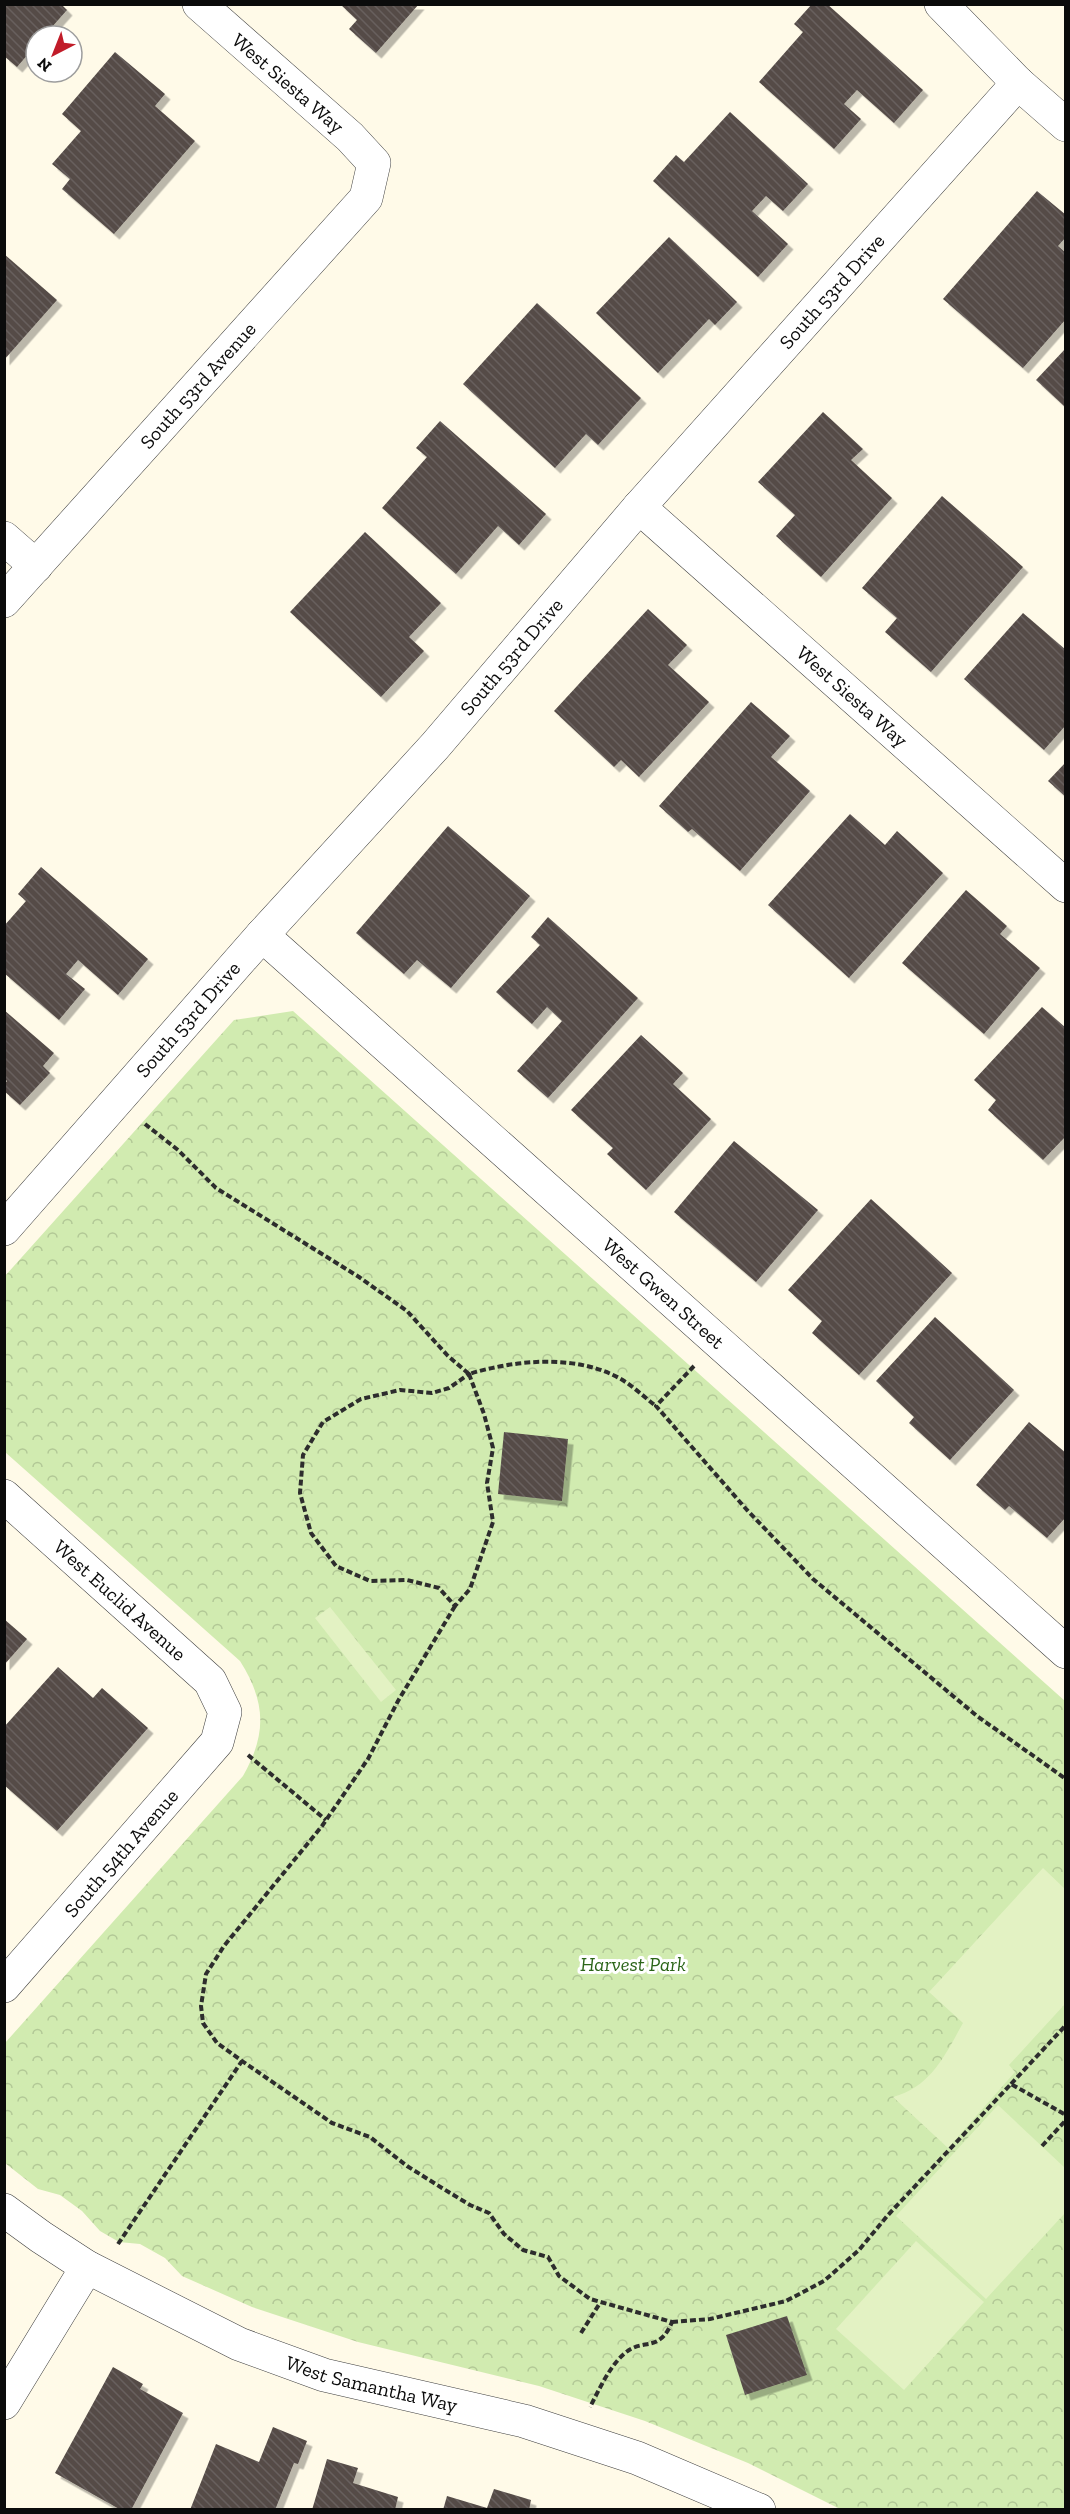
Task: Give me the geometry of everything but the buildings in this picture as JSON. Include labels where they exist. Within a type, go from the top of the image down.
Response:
[{"type":"street","name":"West Siesta Way","points":[[199,4],[350,137],[374,163]]},
{"type":"street","points":[[941,4],[1018,83],[1065,125]]},
{"type":"street","name":"South 53rd Drive","points":[[4,1229],[262,935],[435,746],[639,507],[1018,83]]},
{"type":"street","name":"South 53rd Avenue","points":[[4,601],[366,198],[374,163]]},
{"type":"street","name":"West Siesta Way","points":[[639,507],[1065,886]]},
{"type":"street","points":[[4,538],[36,566]]},
{"type":"street","name":"West Gwen Street","points":[[262,935],[1065,1653]]},
{"type":"street","name":"West Euclid Avenue","points":[[4,1497],[210,1680],[225,1712]]},
{"type":"street","name":"South 54th Avenue","points":[[4,1986],[217,1742],[225,1712]]},
{"type":"street","name":"West Samantha Way","points":[[4,2210],[87,2267],[239,2344],[324,2375],[524,2421],[637,2458],[759,2510]]},
{"type":"street","points":[[4,2403],[87,2267]]},
{"type":"path","points":[[138,1118],[178,1150],[216,1188],[359,1277],[407,1311],[448,1356],[469,1374],[484,1414],[493,1448],[487,1483],[493,1522],[470,1588],[455,1606],[398,1701],[368,1759],[326,1820],[224,1946],[206,1974],[201,2006],[203,2023],[217,2043],[332,2123],[370,2137],[407,2166],[470,2205],[489,2213],[504,2234],[523,2250],[548,2257],[560,2276],[590,2300],[672,2322],[711,2319],[786,2301],[824,2280],[859,2250],[888,2215],[1065,2025]]},
{"type":"path","points":[[455,1606],[439,1588],[407,1580],[370,1581],[336,1566],[311,1533],[300,1493],[303,1455],[323,1422],[361,1399],[400,1390],[432,1393],[449,1388],[469,1374],[499,1365],[536,1362],[582,1365],[619,1378],[656,1406],[747,1510],[813,1579],[977,1716],[1065,1779]]},
{"type":"path","points":[[656,1406],[694,1365]]},
{"type":"path","points":[[247,1754],[326,1820]]},
{"type":"path","points":[[115,2248],[242,2061]]},
{"type":"path","points":[[1011,2084],[1065,2115]]},
{"type":"path","points":[[1042,2146],[1065,2120]]},
{"type":"path","points":[[581,2333],[600,2302]]},
{"type":"path","points":[[586,2413],[624,2354],[639,2346],[653,2344],[668,2334],[672,2322]]},
{"type":"green space","name":"Harvest Park","points":[[293,1011],[1065,1701],[1065,2509],[840,2509],[748,2463],[645,2421],[539,2386],[358,2342],[252,2307],[182,2276],[165,2258],[140,2244],[119,2242],[100,2231],[82,2211],[60,2195],[38,2189],[5,2163],[5,2043],[243,1776],[256,1746],[260,1718],[255,1690],[240,1661],[5,1452],[5,1276],[234,1020]]},
{"type":"green space","points":[[330,1607],[396,1690],[381,1702],[315,1618]]},
{"type":"green space","points":[[1043,1868],[1065,1889],[1065,2004],[1009,2065],[1015,2072],[948,2148],[893,2097],[917,2086],[927,2078],[943,2058],[963,2023],[929,1992]]},
{"type":"green space","points":[[998,2105],[1065,2168],[1065,2213],[986,2299],[896,2216]]},
{"type":"green space","points":[[916,2241],[984,2302],[904,2390],[836,2329]]}]
